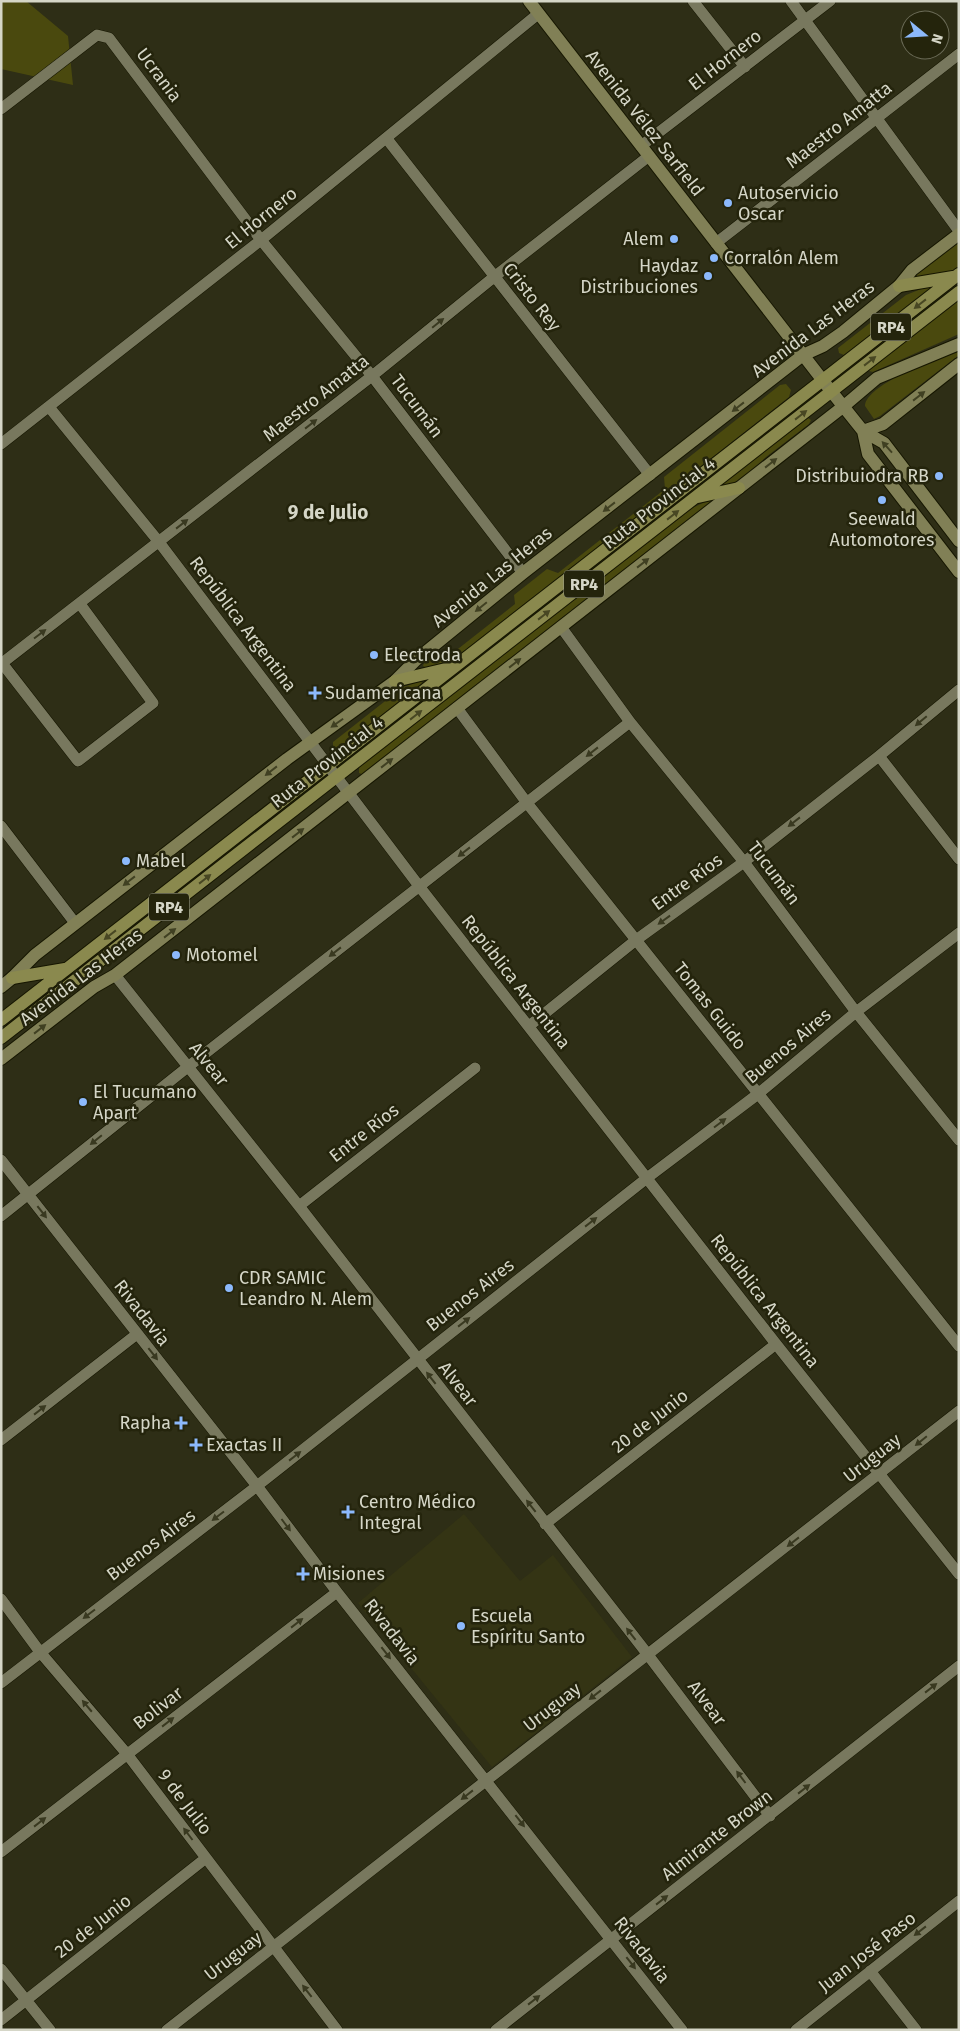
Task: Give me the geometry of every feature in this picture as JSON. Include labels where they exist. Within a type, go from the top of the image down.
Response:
[{"type":"main road","name":"Avenida Vélez Sarfield","points":[[528,1],[863,431],[884,443],[959,541]]},
{"type":"main road","name":"Avenida Las Heras","points":[[1,987],[35,954],[310,742],[395,681],[416,660],[524,573],[803,355],[823,346],[842,332],[899,286],[912,270],[959,232]]},
{"type":"main road","points":[[899,286],[957,276]]},
{"type":"main road","name":"Ruta Provincial 4","points":[[1,1020],[957,276]]},
{"type":"main road","name":"Ruta Provincial 4","points":[[1,1038],[959,292]]},
{"type":"main road","name":"Avenida Las Heras","points":[[1,1059],[94,987],[115,976],[878,378],[959,344]]},
{"type":"main road","points":[[863,431],[883,424],[959,364]]},
{"type":"main road","name":"Avenida Vélez Sarfield","points":[[863,431],[868,454],[959,572]]},
{"type":"main road","points":[[693,498],[739,488]]},
{"type":"main road","points":[[395,681],[455,666]]},
{"type":"main road","points":[[12,978],[67,969]]},
{"type":"street","points":[[693,1],[745,67]]},
{"type":"street","points":[[791,1],[959,232]]},
{"type":"street","name":"El Hornero","points":[[645,151],[745,67],[830,1]]},
{"type":"street","name":"El Hornero","points":[[1,444],[261,240],[538,14]]},
{"type":"street","name":"Ucrania","points":[[1,109],[97,35],[109,38],[261,240]]},
{"type":"street","name":"Maestro Amatta","points":[[716,243],[959,54]]},
{"type":"street","name":"Cristo Rey","points":[[387,139],[650,475]]},
{"type":"street","name":"Maestro Amatta","points":[[2,664],[372,376],[645,151]]},
{"type":"street","name":"Tucumán","points":[[261,240],[372,376],[524,573]]},
{"type":"street","name":"República Argentina","points":[[50,407],[159,542],[419,886],[646,1178],[959,1574]]},
{"type":"street","points":[[2,664],[78,761],[153,703],[80,604]]},
{"type":"street","name":"Tucumán","points":[[561,627],[630,722],[744,862],[856,1012],[959,1140]]},
{"type":"street","name":"Entre Ríos","points":[[529,1026],[636,940],[744,862],[879,756],[959,690]]},
{"type":"street","name":"Tomas Guido","points":[[457,708],[527,803],[959,1346]]},
{"type":"street","points":[[1,1216],[189,1066],[630,722]]},
{"type":"street","points":[[879,756],[959,859]]},
{"type":"street","points":[[1,826],[76,923]]},
{"type":"street","name":"Buenos Aires","points":[[1,1683],[257,1486],[646,1178],[758,1094],[856,1012],[959,933]]},
{"type":"street","name":"Alvear","points":[[115,976],[189,1066],[299,1206],[648,1655],[770,1816]]},
{"type":"street","name":"Entre Ríos","points":[[299,1206],[474,1068]]},
{"type":"street","name":"Rivadavia","points":[[1,1160],[257,1486],[337,1592],[487,1779],[682,2030]]},
{"type":"street","points":[[1,1440],[137,1334]]},
{"type":"street","name":"20 de Junio","points":[[545,1524],[776,1344]]},
{"type":"street","name":"Uruguay","points":[[167,2030],[959,1411]]},
{"type":"street","name":"Bolivar","points":[[1,1852],[337,1592]]},
{"type":"street","name":"9 de Julio","points":[[1,1599],[40,1652],[127,1754],[337,2030]]},
{"type":"street","name":"Almirante Brown","points":[[496,2030],[959,1666]]},
{"type":"street","name":"20 de Junio","points":[[1,2020],[206,1858]]},
{"type":"street","name":"Juan José Paso","points":[[796,2030],[959,1901]]},
{"type":"street","points":[[1,1969],[50,2030]]},
{"type":"street","points":[[870,1971],[916,2030]]},
{"type":"shaded area","points":[[1,1],[26,1],[68,36],[73,85],[1,69]]},
{"type":"shaded area","points":[[959,242],[959,268],[916,277],[917,273]]},
{"type":"shaded area","points":[[926,287],[931,287],[929,291],[844,355],[839,353],[838,348],[906,295]]},
{"type":"shaded area","points":[[959,298],[959,334],[873,372],[869,371],[870,368]]},
{"type":"shaded area","points":[[959,349],[959,355],[874,419],[865,406],[877,389],[921,365]]},
{"type":"shaded area","points":[[786,384],[791,390],[789,397],[452,662],[427,668],[423,666],[424,663],[436,654],[449,656],[515,604],[514,595],[547,569],[558,573],[665,489],[664,477],[780,385]]},
{"type":"shaded area","points":[[808,418],[811,420],[809,424],[766,457],[744,478],[727,487],[723,485],[724,482]]},
{"type":"shaded area","points":[[709,500],[711,502],[364,775],[359,773],[359,767],[688,510]]},
{"type":"shaded area","points":[[421,681],[422,683],[339,750],[333,748],[333,742],[403,687]]},
{"type":"shaded area","points":[[464,1514],[520,1581],[553,1555],[632,1657],[492,1767],[358,1603]]},
{"type":"place","name":"Autoservicio Oscar","points":[[728,203]]},
{"type":"place","name":"Alem","points":[[674,239]]},
{"type":"place","name":"Corralón Alem","points":[[714,258]]},
{"type":"place","name":"Haydaz Distribuciones","points":[[708,276]]},
{"type":"place","name":"Distribuiodra RB","points":[[939,476]]},
{"type":"place","name":"Seewald Automotores","points":[[882,500]]},
{"type":"place","name":"Electroda","points":[[374,655]]},
{"type":"place","name":"Sudamericana","points":[[315,693]]},
{"type":"place","name":"Mabel","points":[[126,861]]},
{"type":"place","name":"Motomel","points":[[176,955]]},
{"type":"place","name":"El Tucumano Apart","points":[[83,1102]]},
{"type":"place","name":"CDR SAMIC Leandro N. Alem","points":[[229,1288]]},
{"type":"place","name":"Rapha","points":[[181,1423]]},
{"type":"place","name":"Exactas II","points":[[196,1445]]},
{"type":"place","name":"Centro Médico Integral","points":[[348,1512]]},
{"type":"place","name":"Misiones","points":[[303,1574]]},
{"type":"place","name":"Escuela Espíritu Santo","points":[[461,1626]]},
{"type":"district","name":"9 de Julio","points":[[328,512]]}]
